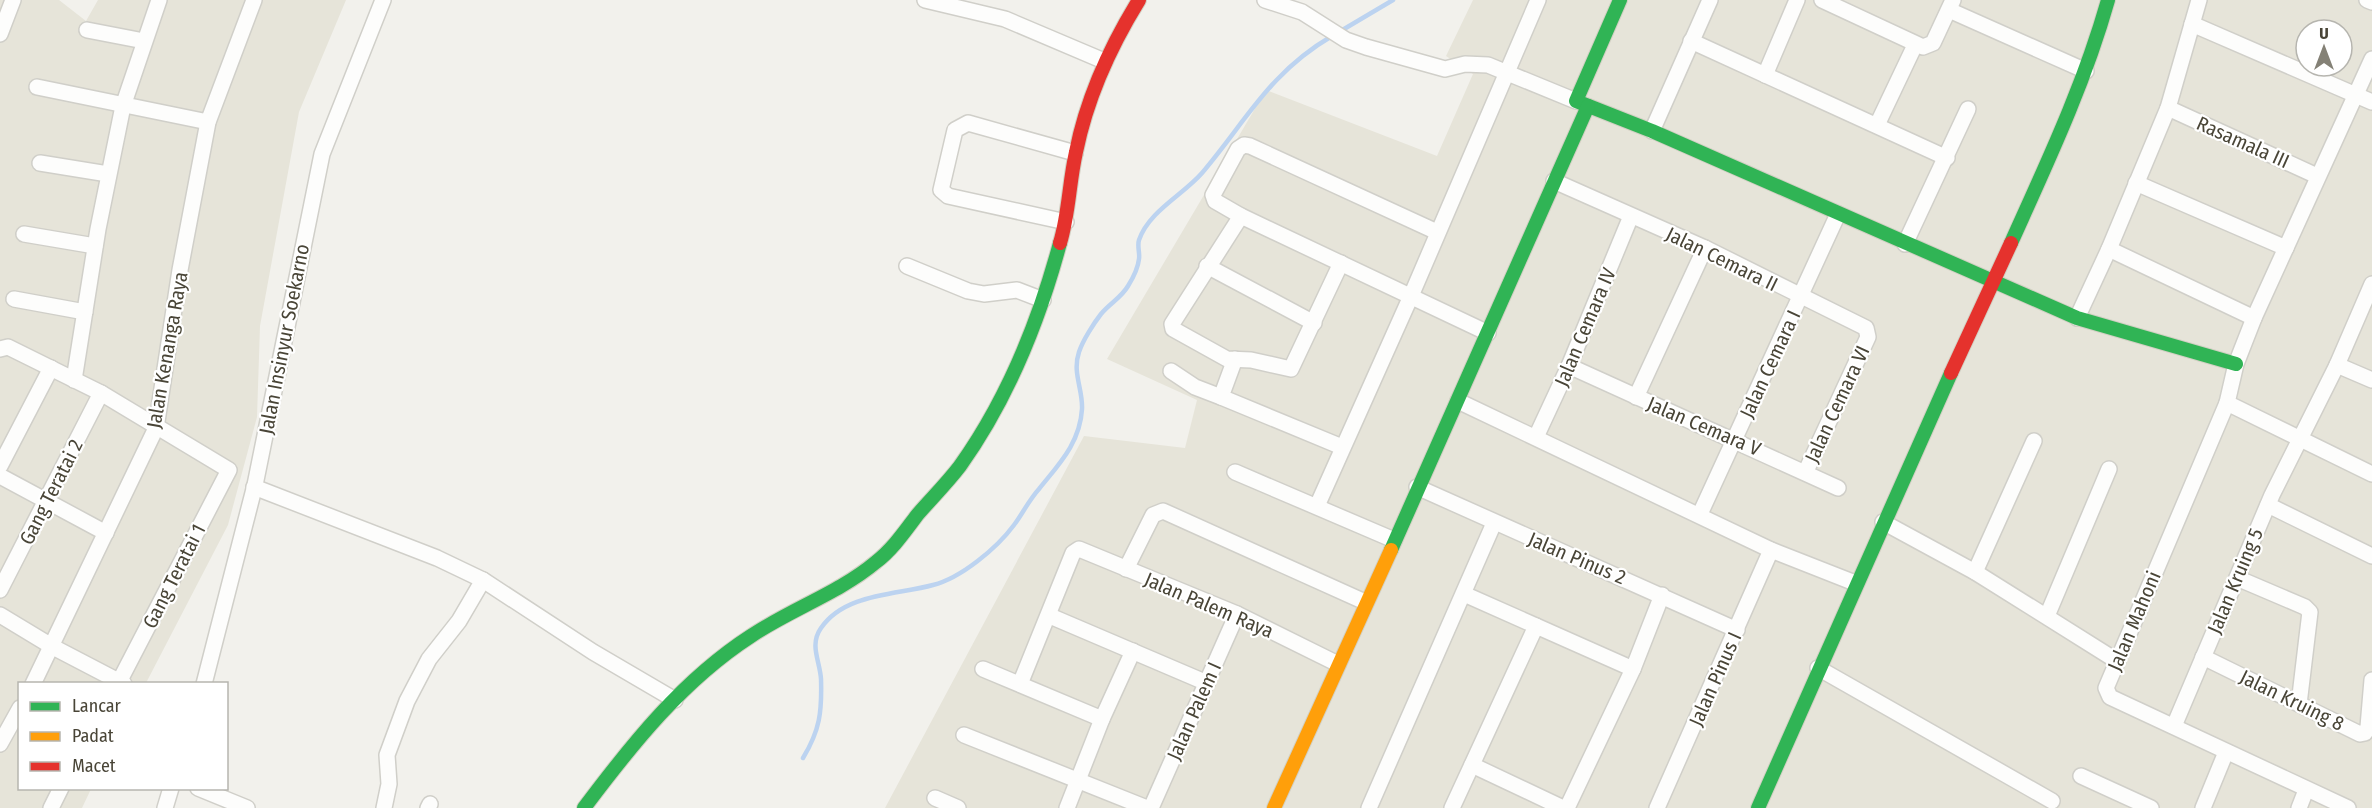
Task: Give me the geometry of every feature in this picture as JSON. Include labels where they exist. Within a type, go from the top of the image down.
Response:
[{"type":"street","points":[[0,34],[13,0]]},
{"type":"street","points":[[74,380],[95,246],[123,106],[159,0]]},
{"type":"street","name":"Jalan Kenanga Raya","points":[[34,682],[53,647],[156,428],[180,270],[208,122],[254,0]]},
{"type":"street","name":"Jalan Insinyur Soekarno","points":[[205,682],[268,491],[322,154],[383,0]]},
{"type":"street","points":[[925,0],[1005,19],[1104,61]]},
{"type":"street","points":[[584,808],[675,700],[704,670],[739,643],[856,576],[880,559],[938,495],[966,456],[1007,381],[1043,300],[1066,222],[1075,153],[1104,61],[1139,0]]},
{"type":"street","points":[[1317,506],[1411,297],[1538,0]]},
{"type":"street","points":[[1274,808],[1365,602],[1458,401],[1554,181],[1620,0]]},
{"type":"street","points":[[1652,131],[1710,0]]},
{"type":"street","points":[[1765,75],[1797,0]]},
{"type":"street","points":[[1822,0],[1923,47],[1933,43],[1951,5],[2086,71]]},
{"type":"street","points":[[1758,808],[1855,583],[2060,136],[2086,71],[2108,0]]},
{"type":"street","points":[[2077,318],[2109,249],[2168,108],[2199,0]]},
{"type":"street","points":[[2367,0],[2372,2]]},
{"type":"street","points":[[1269,1],[1302,12],[1346,40],[1445,69],[1476,64],[1488,65],[1652,131],[1992,283],[2077,318],[2236,364]]},
{"type":"street","points":[[2192,24],[2372,102]]},
{"type":"street","points":[[87,30],[144,40]]},
{"type":"street","points":[[1691,41],[1947,158]]},
{"type":"street","points":[[1877,125],[1915,45]]},
{"type":"street","name":"Jalan Mahoni","points":[[2348,808],[2110,697],[2106,688],[2227,403],[2236,364],[2254,318],[2372,59]]},
{"type":"street","points":[[37,87],[208,122]]},
{"type":"street","name":"Rasamala III","points":[[2168,108],[2318,176]]},
{"type":"street","points":[[1905,244],[1968,109]]},
{"type":"street","points":[[1066,222],[948,196],[941,190],[955,130],[968,123],[1075,153]]},
{"type":"street","points":[[1437,232],[1244,145],[1238,149],[1213,195],[1215,201],[1241,216],[1488,333]]},
{"type":"street","points":[[40,163],[108,174]]},
{"type":"street","name":"Jalan Cemara II","points":[[1554,181],[1706,248],[1801,298],[1866,328],[1868,337]]},
{"type":"street","points":[[2136,183],[2286,248]]},
{"type":"street","name":"Jalan Cemara I","points":[[1700,514],[1838,214]]},
{"type":"street","points":[[1241,216],[1175,317],[1173,329],[1220,355],[1291,369],[1341,263]]},
{"type":"street","name":"Jalan Cemara IV","points":[[1536,437],[1569,366],[1631,216]]},
{"type":"street","points":[[24,234],[95,246]]},
{"type":"street","points":[[1636,397],[1706,248]]},
{"type":"street","points":[[2109,249],[2254,318]]},
{"type":"street","points":[[907,266],[968,291],[984,294],[1017,290],[1043,300]]},
{"type":"street","points":[[1207,266],[1314,322]]},
{"type":"street","name":"Jalan Kruing 5","points":[[2174,726],[2268,505],[2368,305],[2372,284]]},
{"type":"street","points":[[14,299],[85,312]]},
{"type":"street","name":"Jalan Cemara VI","points":[[1806,471],[1868,337]]},
{"type":"street","points":[[0,349],[8,347],[101,393],[156,428]]},
{"type":"street","points":[[1221,397],[1235,359]]},
{"type":"street","points":[[2337,365],[2372,380]]},
{"type":"street","name":"Jalan Cemara V","points":[[1569,366],[1806,471],[1838,488]]},
{"type":"street","points":[[0,466],[51,368]]},
{"type":"street","points":[[1171,371],[1195,387],[1342,447]]},
{"type":"street","name":"Gang Teratai 2","points":[[0,590],[101,393]]},
{"type":"street","points":[[1458,401],[1700,514],[1771,550],[1855,583]]},
{"type":"street","points":[[2227,403],[2372,474]]},
{"type":"street","name":"Gang Teratai 1","points":[[122,682],[229,470],[156,428]]},
{"type":"street","points":[[1976,572],[2034,441]]},
{"type":"street","points":[[2047,616],[2109,470]]},
{"type":"street","points":[[1234,472],[1394,540]]},
{"type":"street","points":[[0,476],[46,503],[106,533]]},
{"type":"street","name":"Jalan Pinus 2","points":[[1417,487],[1737,630]]},
{"type":"street","points":[[268,491],[437,558],[483,580],[593,651],[675,700]]},
{"type":"street","points":[[2268,505],[2372,556]]},
{"type":"street","points":[[1126,569],[1153,515],[1163,511],[1365,602]]},
{"type":"street","points":[[1883,522],[1976,572],[2116,661]]},
{"type":"street","points":[[1372,807],[1494,523]]},
{"type":"street","name":"Jalan Palem Raya","points":[[1050,616],[1074,553],[1079,549],[1237,614],[1338,664]]},
{"type":"street","name":"Jalan Pinus I","points":[[1657,808],[1771,550]]},
{"type":"street","points":[[2237,578],[2305,607],[2310,612],[2299,704]]},
{"type":"street","points":[[384,808],[389,784],[387,755],[407,701],[429,659],[459,621],[483,580]]},
{"type":"street","points":[[1464,594],[1633,669]]},
{"type":"street","points":[[1567,808],[1633,669],[1662,595]]},
{"type":"street","name":"Jalan Palem I","points":[[1149,808],[1237,614]]},
{"type":"street","points":[[0,615],[53,647],[119,682]]},
{"type":"street","points":[[1020,684],[1050,616],[1207,683]]},
{"type":"street","points":[[1452,808],[1536,626]]},
{"type":"street","points":[[1067,808],[1102,719],[1133,651]]},
{"type":"street","name":"Jalan Kruing 8","points":[[2203,657],[2360,734],[2365,733],[2372,680]]},
{"type":"street","points":[[1818,668],[2052,801]]},
{"type":"street","points":[[983,669],[1102,719]]},
{"type":"street","points":[[0,744],[18,712]]},
{"type":"street","points":[[964,735],[1078,782],[1149,808]]},
{"type":"street","points":[[2203,808],[2226,752]]},
{"type":"street","points":[[1472,765],[1563,808]]},
{"type":"street","points":[[2081,776],[2151,808]]},
{"type":"street","points":[[51,808],[60,790]]},
{"type":"street","points":[[165,808],[171,790]]},
{"type":"street","points":[[201,790],[247,808]]},
{"type":"street","points":[[2299,808],[2306,790]]},
{"type":"street","points":[[935,798],[958,808]]},
{"type":"shaded area","points":[[0,0],[59,0],[86,21],[98,0],[346,0],[299,112],[260,326],[257,417],[228,525],[147,682],[18,682],[18,790],[91,790],[82,808],[0,808]]},
{"type":"shaded area","points":[[1473,0],[2372,0],[2372,808],[885,808],[1084,436],[1185,448],[1197,400],[1107,359],[1266,90],[1437,156],[1473,74],[1446,56]]},
{"type":"waterway","points":[[1339,32],[1393,0]]},
{"type":"waterway","points":[[803,758],[813,738],[820,711],[821,679],[815,647],[821,628],[831,617],[857,602],[933,585],[955,576],[978,561],[1007,534],[1073,443],[1082,409],[1077,374],[1079,352],[1098,318],[1122,294],[1132,280],[1139,257],[1138,242],[1150,220],[1202,173],[1275,82],[1310,50],[1332,36]]},
{"type":"traffic: fast","points":[[1620,0],[1576,101],[1652,131],[2077,318],[2236,364]]},
{"type":"traffic: fast","points":[[2011,243],[2088,63],[2108,0]]},
{"type":"traffic: fast","points":[[1391,550],[1588,106]]},
{"type":"traffic: fast","points":[[584,808],[660,714],[703,672],[766,626],[862,573],[898,540],[960,466],[977,441],[1007,387],[1032,330],[1060,243]]},
{"type":"traffic: fast","points":[[1758,808],[1951,373]]},
{"type":"traffic: slow","points":[[1274,808],[1391,550]]},
{"type":"traffic: jam","points":[[1060,243],[1076,152],[1086,112],[1109,54],[1139,0]]},
{"type":"traffic: jam","points":[[1951,373],[2011,243]]}]
